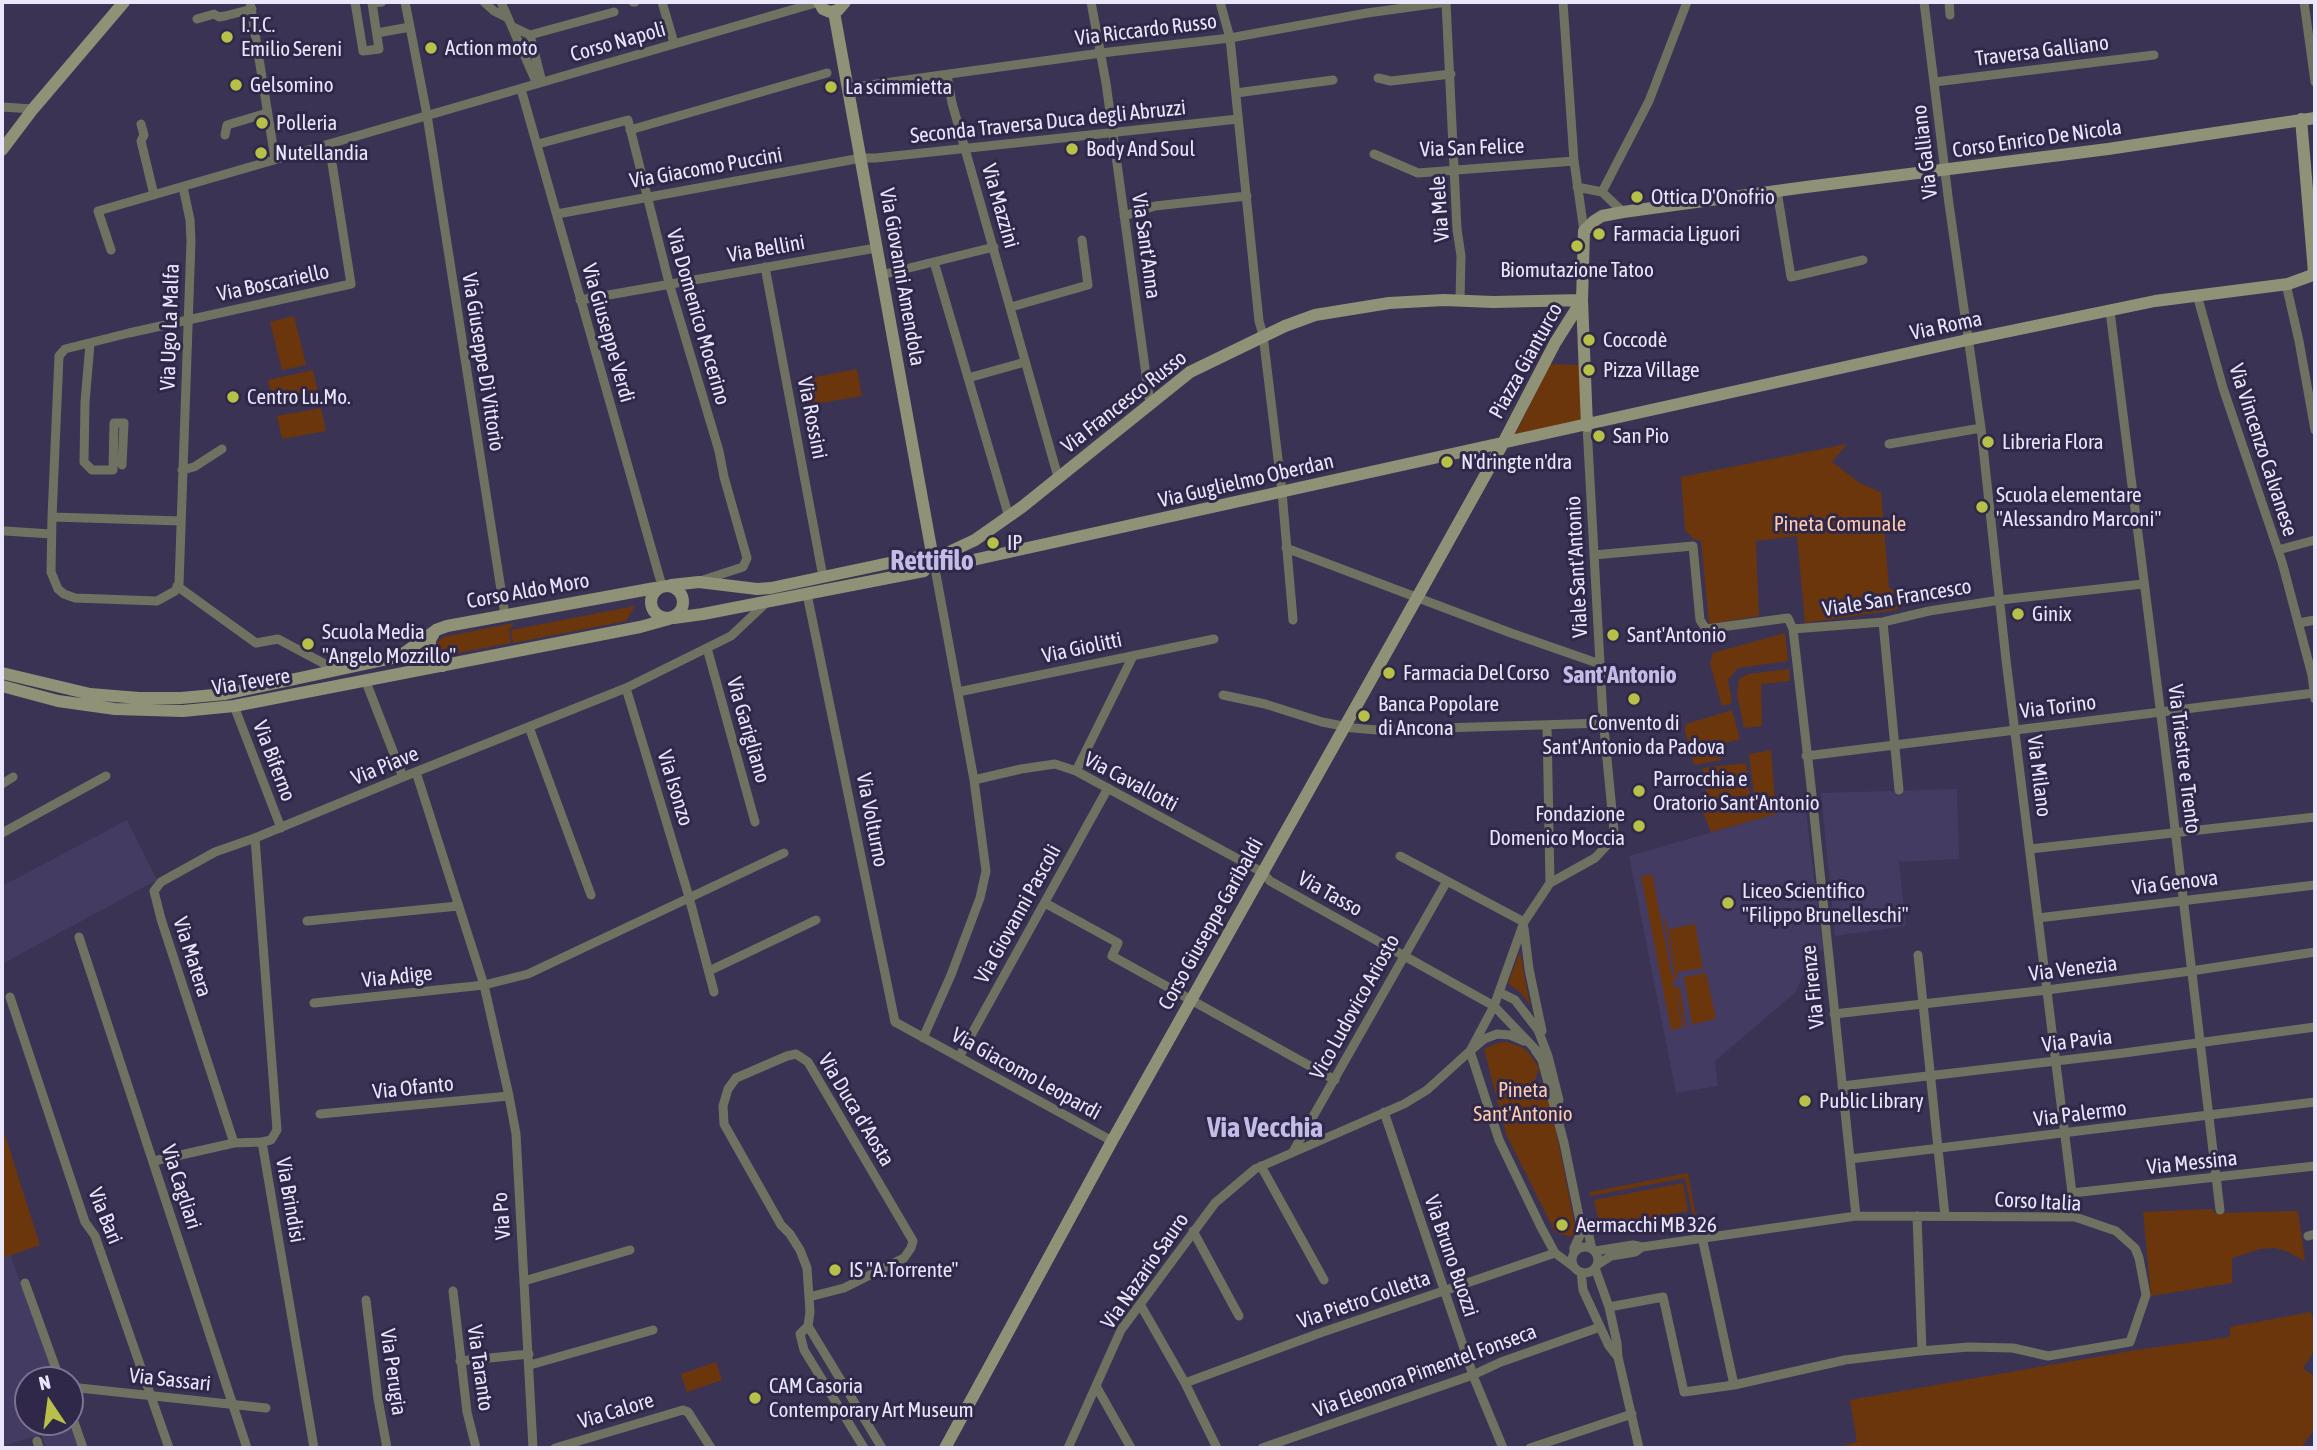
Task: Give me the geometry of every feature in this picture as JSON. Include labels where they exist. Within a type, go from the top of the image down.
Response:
[{"type":"street","points":[[2,150],[33,109],[124,2]]},
{"type":"street","points":[[355,2],[363,51],[379,49],[376,2]]},
{"type":"street","points":[[405,2],[427,115]]},
{"type":"street","points":[[484,2],[508,18]]},
{"type":"street","points":[[500,2],[539,83]]},
{"type":"street","points":[[662,2],[674,43]]},
{"type":"street","points":[[819,2],[826,11],[834,12],[845,2]]},
{"type":"street","name":"Corso Napoli","points":[[111,250],[98,211],[819,2]]},
{"type":"street","name":"Via Sant'Anna","points":[[1090,2],[1101,53],[1150,404]]},
{"type":"street","points":[[1220,2],[1230,38],[1259,321],[1282,492],[1293,620]]},
{"type":"street","points":[[1364,2],[1367,13]]},
{"type":"street","name":"Via Riccardo Russo","points":[[848,88],[1230,38],[1367,13],[1447,2]]},
{"type":"street","name":"Via Mele","points":[[1447,2],[1461,300]]},
{"type":"street","points":[[1563,2],[1574,160],[1584,231],[1582,300]]},
{"type":"street","points":[[1602,192],[1650,101],[1687,2]]},
{"type":"street","name":"Via Galliano","points":[[1924,2],[1967,340]]},
{"type":"street","points":[[1949,2],[1951,15]]},
{"type":"street","points":[[2304,2],[2312,37],[2315,82]]},
{"type":"street","points":[[197,19],[214,14],[225,16],[251,6],[275,159]]},
{"type":"street","name":"Corso Napoli","points":[[530,35],[614,12]]},
{"type":"street","name":"Via Giovanni Amendola","points":[[834,12],[881,275],[926,552],[921,563],[938,566]]},
{"type":"street","points":[[377,33],[410,27]]},
{"type":"street","points":[[513,27],[530,35],[539,83]]},
{"type":"street","name":"Traversa Galliano","points":[[1935,82],[2154,55]]},
{"type":"street","points":[[538,144],[628,120],[631,130],[827,73]]},
{"type":"street","points":[[1378,78],[1391,81],[1451,74]]},
{"type":"street","name":"Via Mazzini","points":[[947,75],[952,103],[1058,477]]},
{"type":"street","points":[[1236,93],[1333,80]]},
{"type":"street","name":"Via Giuseppe Verdi","points":[[521,89],[663,586]]},
{"type":"street","points":[[2,107],[33,109]]},
{"type":"street","points":[[225,135],[227,125],[267,113]]},
{"type":"street","name":"Via Giuseppe Di Vittorio","points":[[427,115],[505,615]]},
{"type":"street","name":"Seconda Traversa Duca degli Abruzzi","points":[[861,158],[1238,118]]},
{"type":"street","name":"Corso Enrico De Nicola","points":[[1584,231],[1602,216],[1623,212],[2108,149],[2315,118]]},
{"type":"street","points":[[2301,119],[2309,140],[2313,277]]},
{"type":"street","points":[[141,124],[144,135],[141,142],[155,195]]},
{"type":"street","name":"Via Domenico Mocerino","points":[[631,130],[669,283],[719,451],[747,558],[743,567],[699,582]]},
{"type":"street","name":"Via Boscariello","points":[[187,320],[351,285],[329,144]]},
{"type":"street","name":"Via San Felice","points":[[1374,154],[1418,173],[1574,160]]},
{"type":"street","name":"Via Giacomo Puccini","points":[[557,214],[861,158]]},
{"type":"street","name":"Via Ugo La Malfa","points":[[177,586],[191,241],[183,187]]},
{"type":"street","points":[[1577,187],[1602,192],[1623,212]]},
{"type":"street","points":[[1777,191],[1791,277],[1863,260]]},
{"type":"street","points":[[1124,216],[1155,206],[1247,196]]},
{"type":"street","points":[[1011,307],[1088,285],[1082,240]]},
{"type":"street","points":[[881,275],[994,247]]},
{"type":"street","name":"Via Bellini","points":[[580,300],[876,248]]},
{"type":"street","points":[[934,262],[1009,517]]},
{"type":"street","name":"Via Rossini","points":[[765,267],[823,577]]},
{"type":"street","name":"Via Roma","points":[[1587,426],[1967,340],[2197,295],[2286,284],[2313,277]]},
{"type":"street","points":[[2286,284],[2315,430]]},
{"type":"street","name":"Via Vincenzo Calvanese","points":[[2197,295],[2223,388],[2278,550],[2299,623],[2315,699]]},
{"type":"street","name":"Via Francesco Russo","points":[[938,566],[1009,517],[1190,372],[1263,335],[1315,315],[1360,306],[1461,300],[1582,300]]},
{"type":"street","name":"Piazza Gianturco","points":[[1502,445],[1587,426],[1582,300]]},
{"type":"street","name":"Piazza Gianturco","points":[[1502,445],[1555,343],[1582,300]]},
{"type":"street","name":"Via Triestre e Trento","points":[[2110,311],[2176,832],[2220,1210]]},
{"type":"street","points":[[187,320],[65,349],[59,356],[51,534],[51,572],[58,589],[75,598],[158,601],[167,597],[177,586],[256,643],[278,639],[337,670]]},
{"type":"street","name":"Via Milano","points":[[1967,340],[1981,428],[2075,1217]]},
{"type":"street","points":[[1555,343],[1583,341]]},
{"type":"street","points":[[90,344],[84,462],[92,470],[113,470],[114,423],[124,423],[122,465]]},
{"type":"street","points":[[968,378],[1025,362]]},
{"type":"street","name":"Viale Sant'Antonio","points":[[1470,1051],[1494,1006],[1524,922],[1550,883],[1595,858],[1609,843],[1614,831],[1600,664],[1587,426]]},
{"type":"street","points":[[1889,444],[1981,428]]},
{"type":"street","name":"Via Guglielmo Oberdan","points":[[938,566],[998,556],[1502,445]]},
{"type":"street","name":"Corso Giuseppe Garibaldi","points":[[1112,1141],[1502,445]]},
{"type":"street","points":[[182,470],[194,467],[222,449]]},
{"type":"street","points":[[52,517],[181,521]]},
{"type":"street","points":[[5,531],[51,534]]},
{"type":"street","points":[[975,540],[985,558]]},
{"type":"street","points":[[2278,550],[2315,540]]},
{"type":"street","name":"Viale San Francesco","points":[[1594,555],[1693,546],[1700,620],[1706,629],[1788,618],[1793,629],[1883,622],[1929,611],[2000,600],[2143,584]]},
{"type":"street","points":[[923,1038],[951,975],[980,898],[986,872],[974,780],[938,566],[938,548],[926,552]]},
{"type":"street","points":[[1286,548],[1600,664]]},
{"type":"street","name":"Corso Aldo Moro","points":[[2,673],[90,694],[181,698],[225,694],[393,657],[447,626],[663,586],[699,582],[757,589],[771,588],[926,552]]},
{"type":"street","points":[[768,601],[938,566]]},
{"type":"street","points":[[663,586],[682,594],[681,609],[672,619],[659,616],[653,610],[651,601],[663,586]]},
{"type":"street","name":"Via Volturno","points":[[807,594],[890,1004],[895,1022],[923,1038]]},
{"type":"street","name":"Via Tevere","points":[[2,687],[58,701],[115,709],[183,711],[234,706],[768,601]]},
{"type":"street","name":"Via Piave","points":[[255,838],[626,688],[731,636],[768,601]]},
{"type":"street","points":[[2299,623],[2315,620]]},
{"type":"street","points":[[1883,622],[1899,790]]},
{"type":"street","name":"Via Firenze","points":[[1793,629],[1856,1216]]},
{"type":"street","points":[[436,630],[430,640],[430,651],[435,660],[443,666]]},
{"type":"street","name":"Via Giolitti","points":[[958,692],[1214,639]]},
{"type":"street","name":"Via Garigliano","points":[[707,648],[755,822]]},
{"type":"street","points":[[1076,771],[1133,656]]},
{"type":"street","points":[[366,682],[403,777]]},
{"type":"street","name":"Via Isonzo","points":[[626,688],[689,897],[714,992]]},
{"type":"street","name":"Via Torino","points":[[1806,756],[2314,693]]},
{"type":"street","points":[[1223,695],[1265,704],[1343,727],[1377,730],[1604,723]]},
{"type":"street","name":"Via Biferno","points":[[234,706],[281,828]]},
{"type":"street","points":[[1547,725],[1550,883]]},
{"type":"street","points":[[529,727],[591,895]]},
{"type":"street","name":"Via Cavallotti","points":[[974,780],[1055,764],[1076,771],[1262,872]]},
{"type":"street","name":"Via Po","points":[[416,772],[484,985],[516,1134],[534,1448]]},
{"type":"street","points":[[2,833],[106,776]]},
{"type":"street","points":[[2,784],[13,777]]},
{"type":"street","name":"Via Giovanni Pascoli","points":[[959,1057],[1108,788]]},
{"type":"street","points":[[2030,849],[2315,817]]},
{"type":"street","name":"Via Brindisi","points":[[255,838],[277,1130],[274,1137],[262,1142],[314,1448]]},
{"type":"street","name":"Via Matera","points":[[234,1143],[154,891],[161,882],[215,852],[255,838]]},
{"type":"street","points":[[484,985],[528,974],[785,853]]},
{"type":"street","points":[[1400,856],[1524,922],[1543,1055],[1598,1258],[1596,1267],[1609,1307],[1639,1448]]},
{"type":"street","name":"Via Tasso","points":[[1262,872],[1270,881],[1494,1006]]},
{"type":"street","name":"Vico Ludovico Ariosto","points":[[1294,1150],[1447,881]]},
{"type":"street","name":"Via Genova","points":[[2038,918],[2315,885]]},
{"type":"street","points":[[1045,903],[1118,943],[1112,956],[1335,1080]]},
{"type":"street","points":[[307,921],[458,905]]},
{"type":"street","points":[[709,971],[816,920]]},
{"type":"street","name":"Via Cagliari","points":[[79,937],[247,1448]]},
{"type":"street","name":"Via Venezia","points":[[1834,1014],[2047,990],[2315,952]]},
{"type":"street","points":[[1918,955],[1945,1216]]},
{"type":"street","name":"Via Adige","points":[[314,1003],[484,985]]},
{"type":"street","points":[[1499,992],[1513,998],[1541,1034],[1542,1060],[1564,1143],[1582,1231],[1574,1248],[1572,1261],[1600,1327],[1618,1357]]},
{"type":"street","name":"Via Bari","points":[[10,997],[85,1222],[95,1236],[169,1448]]},
{"type":"street","points":[[1494,1006],[1543,1055]]},
{"type":"street","name":"Via Pavia","points":[[1842,1086],[2315,1027]]},
{"type":"street","points":[[1543,1055],[1518,1037],[1503,1034],[1488,1037],[1470,1051],[1499,1140],[1554,1251],[1577,1270],[1589,1273],[1596,1267]]},
{"type":"street","name":"Via Giacomo Leopardi","points":[[923,1038],[1112,1141]]},
{"type":"street","name":"Via Nazario Sauro","points":[[1068,1448],[1121,1330],[1215,1203],[1261,1166],[1404,1104],[1427,1090],[1470,1051]]},
{"type":"street","name":"Via Duca d'Aosta","points":[[809,1297],[844,1288],[904,1258],[913,1241],[808,1062],[796,1055],[787,1056],[736,1078],[728,1089],[723,1106],[724,1124],[781,1225],[800,1250],[807,1268],[809,1297],[808,1326],[800,1334],[804,1350],[864,1448]]},
{"type":"street","name":"Via Ofanto","points":[[320,1114],[509,1096]]},
{"type":"street","name":"Via Palermo","points":[[1850,1159],[2315,1102]]},
{"type":"street","name":"Via Bruno Buozzi","points":[[1384,1112],[1473,1375],[1503,1448]]},
{"type":"street","points":[[945,1448],[1112,1141]]},
{"type":"street","points":[[154,1161],[234,1143],[262,1142]]},
{"type":"street","points":[[1261,1166],[1324,1280]]},
{"type":"street","name":"Via Messina","points":[[2072,1193],[2315,1166]]},
{"type":"street","name":"Corso Italia","points":[[1594,1250],[1633,1245],[1642,1247],[1856,1216],[2075,1217],[2116,1231],[2135,1248],[2146,1296],[2130,1342],[2048,1356],[2013,1348],[1922,1350],[1844,1360],[1734,1385],[1684,1392],[1663,1297],[1609,1307]]},
{"type":"street","points":[[1917,1216],[1922,1350]]},
{"type":"street","points":[[1193,1231],[1239,1317]]},
{"type":"street","points":[[1702,1237],[1734,1385]]},
{"type":"street","points":[[1574,1253],[1585,1247],[1594,1250]]},
{"type":"street","name":"Corso Italia","points":[[1596,1267],[1611,1256],[1635,1252],[1642,1247]]},
{"type":"street","points":[[524,1281],[630,1250]]},
{"type":"street","name":"Via Pietro Colletta","points":[[1185,1383],[1554,1251]]},
{"type":"street","points":[[25,1283],[55,1366]]},
{"type":"street","name":"Via Taranto","points":[[453,1291],[467,1412],[476,1448]]},
{"type":"street","name":"Via Perugia","points":[[366,1300],[387,1448]]},
{"type":"street","points":[[1140,1304],[1185,1383],[1217,1448]]},
{"type":"street","points":[[808,1326],[882,1448]]},
{"type":"street","name":"Via Eleonora Pimentel Fonseca","points":[[1262,1448],[1473,1375],[1501,1362],[1600,1327]]},
{"type":"street","points":[[530,1365],[653,1331]]},
{"type":"street","points":[[460,1361],[529,1354]]},
{"type":"street","points":[[1096,1386],[1131,1448]]},
{"type":"street","name":"Via Sassari","points":[[84,1389],[266,1408]]},
{"type":"street","name":"Via Calore","points":[[555,1448],[683,1410],[688,1412],[711,1448]]},
{"type":"street","points":[[1530,1448],[1632,1414]]},
{"type":"shaded area","points":[[1957,789],[1959,859],[1899,862],[1906,926],[1835,936],[1821,793]]},
{"type":"shaded area","name":"Liceo Scientifico \"Filippo Brunelleschi\"","points":[[1775,796],[1804,796],[1823,950],[1808,954],[1806,968],[1796,992],[1715,1061],[1718,1086],[1676,1093],[1629,856],[1775,814]]},
{"type":"shaded area","points":[[127,820],[157,880],[2,964],[2,886]]},
{"type":"shaded area","points":[[10,1254],[51,1366],[14,1366],[14,1436],[37,1436],[2,1446],[2,1258]]},
{"type":"shaded area","points":[[41,1436],[75,1436],[80,1448],[46,1448]]},
{"type":"green space","points":[[294,316],[306,365],[282,370],[270,322]]},
{"type":"green space","points":[[1550,364],[1580,365],[1582,423],[1513,439]]},
{"type":"green space","points":[[857,369],[862,396],[803,406],[799,380]]},
{"type":"green space","points":[[313,370],[319,396],[274,406],[268,380]]},
{"type":"green space","points":[[321,408],[326,431],[282,439],[277,416]]},
{"type":"green space","name":"Pineta Comunale","points":[[1847,444],[1832,462],[1860,483],[1881,492],[1889,588],[1908,599],[1896,610],[1805,623],[1797,536],[1756,541],[1759,616],[1709,624],[1701,540],[1695,540],[1685,530],[1681,477]]},
{"type":"green space","points":[[635,606],[626,621],[513,643],[511,630]]},
{"type":"green space","points":[[514,623],[509,630],[511,643],[446,655],[438,649],[437,643],[443,637]]},
{"type":"green space","points":[[1785,633],[1788,661],[1738,668],[1728,680],[1732,701],[1722,706],[1710,664],[1713,653]]},
{"type":"green space","points":[[1789,669],[1790,681],[1761,684],[1762,726],[1744,728],[1737,694],[1739,679],[1748,674]]},
{"type":"green space","points":[[1732,710],[1740,739],[1718,745],[1721,760],[1694,765],[1685,730],[1686,724]]},
{"type":"green space","points":[[1771,750],[1776,814],[1711,832],[1702,810],[1732,801],[1734,808],[1755,802],[1749,754]]},
{"type":"green space","points":[[1746,763],[1750,795],[1707,800],[1703,768]]},
{"type":"green space","points":[[1652,874],[1672,977],[1674,973],[1663,919],[1678,978],[1673,979],[1674,988],[1680,987],[1686,1027],[1675,989],[1682,1027],[1671,1030],[1641,876]]},
{"type":"green space","points":[[1695,924],[1703,968],[1677,972],[1669,929]]},
{"type":"green space","points":[[1520,952],[1530,1005],[1521,993],[1508,983]]},
{"type":"green space","points":[[1706,973],[1716,1019],[1692,1024],[1684,977]]},
{"type":"green space","name":"Pineta Sant'Antonio","points":[[1506,1042],[1528,1052],[1539,1068],[1535,1080],[1545,1087],[1551,1110],[1547,1118],[1555,1126],[1576,1231],[1571,1237],[1555,1232],[1506,1134],[1484,1049]]},
{"type":"green space","points":[[2,1126],[40,1245],[2,1258]]},
{"type":"green space","points":[[1688,1173],[1698,1227],[1695,1227],[1685,1178],[1590,1196],[1590,1192]]},
{"type":"green space","points":[[1683,1183],[1688,1211],[1600,1227],[1594,1200]]},
{"type":"green space","points":[[2212,1209],[2215,1213],[2298,1211],[2305,1261],[2286,1251],[2260,1249],[2232,1258],[2232,1283],[2151,1296],[2143,1212]]},
{"type":"green space","points":[[1688,1222],[1689,1230],[1643,1235],[1642,1230]]},
{"type":"green space","points":[[2311,1312],[2315,1319],[2315,1350],[2303,1368],[2315,1377],[2315,1428],[2301,1448],[1835,1448],[1857,1442],[1850,1400],[2136,1350],[2230,1337],[2230,1327]]},
{"type":"green space","points":[[716,1362],[722,1380],[687,1392],[681,1374]]},
{"type":"place","name":"I.T.C. Emilio Sereni","points":[[227,37]]},
{"type":"place","name":"Action moto","points":[[431,48]]},
{"type":"place","name":"Gelsomino","points":[[236,85]]},
{"type":"place","name":"La scimmietta","points":[[831,87]]},
{"type":"place","name":"Polleria","points":[[262,123]]},
{"type":"place","name":"Body And Soul","points":[[1072,149]]},
{"type":"place","name":"Nutellandia","points":[[261,153]]},
{"type":"place","name":"Ottica D'Onofrio","points":[[1637,197]]},
{"type":"place","name":"Farmacia Liguori","points":[[1599,234]]},
{"type":"place","name":"Biomutazione Tatoo","points":[[1577,246]]},
{"type":"place","name":"Coccodè","points":[[1589,340]]},
{"type":"place","name":"Pizza Village","points":[[1589,370]]},
{"type":"place","name":"Centro Lu.Mo.","points":[[233,397]]},
{"type":"place","name":"San Pio","points":[[1599,436]]},
{"type":"place","name":"Libreria Flora","points":[[1988,442]]},
{"type":"place","name":"N'dringte n'dra","points":[[1447,462]]},
{"type":"place","name":"Scuola elementare \"Alessandro Marconi\"","points":[[1982,507]]},
{"type":"place","name":"IP","points":[[993,543]]},
{"type":"place","name":"Ginix","points":[[2018,614]]},
{"type":"place","name":"Sant'Antonio","points":[[1613,635]]},
{"type":"place","name":"Scuola Media \"Angelo Mozzillo\"","points":[[308,644]]},
{"type":"place","name":"Farmacia Del Corso","points":[[1389,673]]},
{"type":"place","name":"Convento di Sant'Antonio da Padova","points":[[1634,699]]},
{"type":"place","name":"Banca Popolare di Ancona","points":[[1364,716]]},
{"type":"place","name":"Parrocchia e Oratorio Sant'Antonio","points":[[1639,791]]},
{"type":"place","name":"Fondazione Domenico Moccia","points":[[1639,826]]},
{"type":"place","name":"Liceo Scientifico \"Filippo Brunelleschi\"","points":[[1728,903]]},
{"type":"place","name":"Public Library","points":[[1805,1101]]},
{"type":"place","name":"Aermacchi MB 326","points":[[1562,1225]]},
{"type":"place","name":"IS \"A.Torrente\"","points":[[835,1270]]},
{"type":"place","name":"CAM Casoria Contemporary Art Museum","points":[[755,1398]]},
{"type":"district","name":"Rettifilo","points":[[932,561]]},
{"type":"district","name":"Sant'Antonio","points":[[1620,675]]},
{"type":"district","name":"Via Vecchia","points":[[1265,1128]]}]
